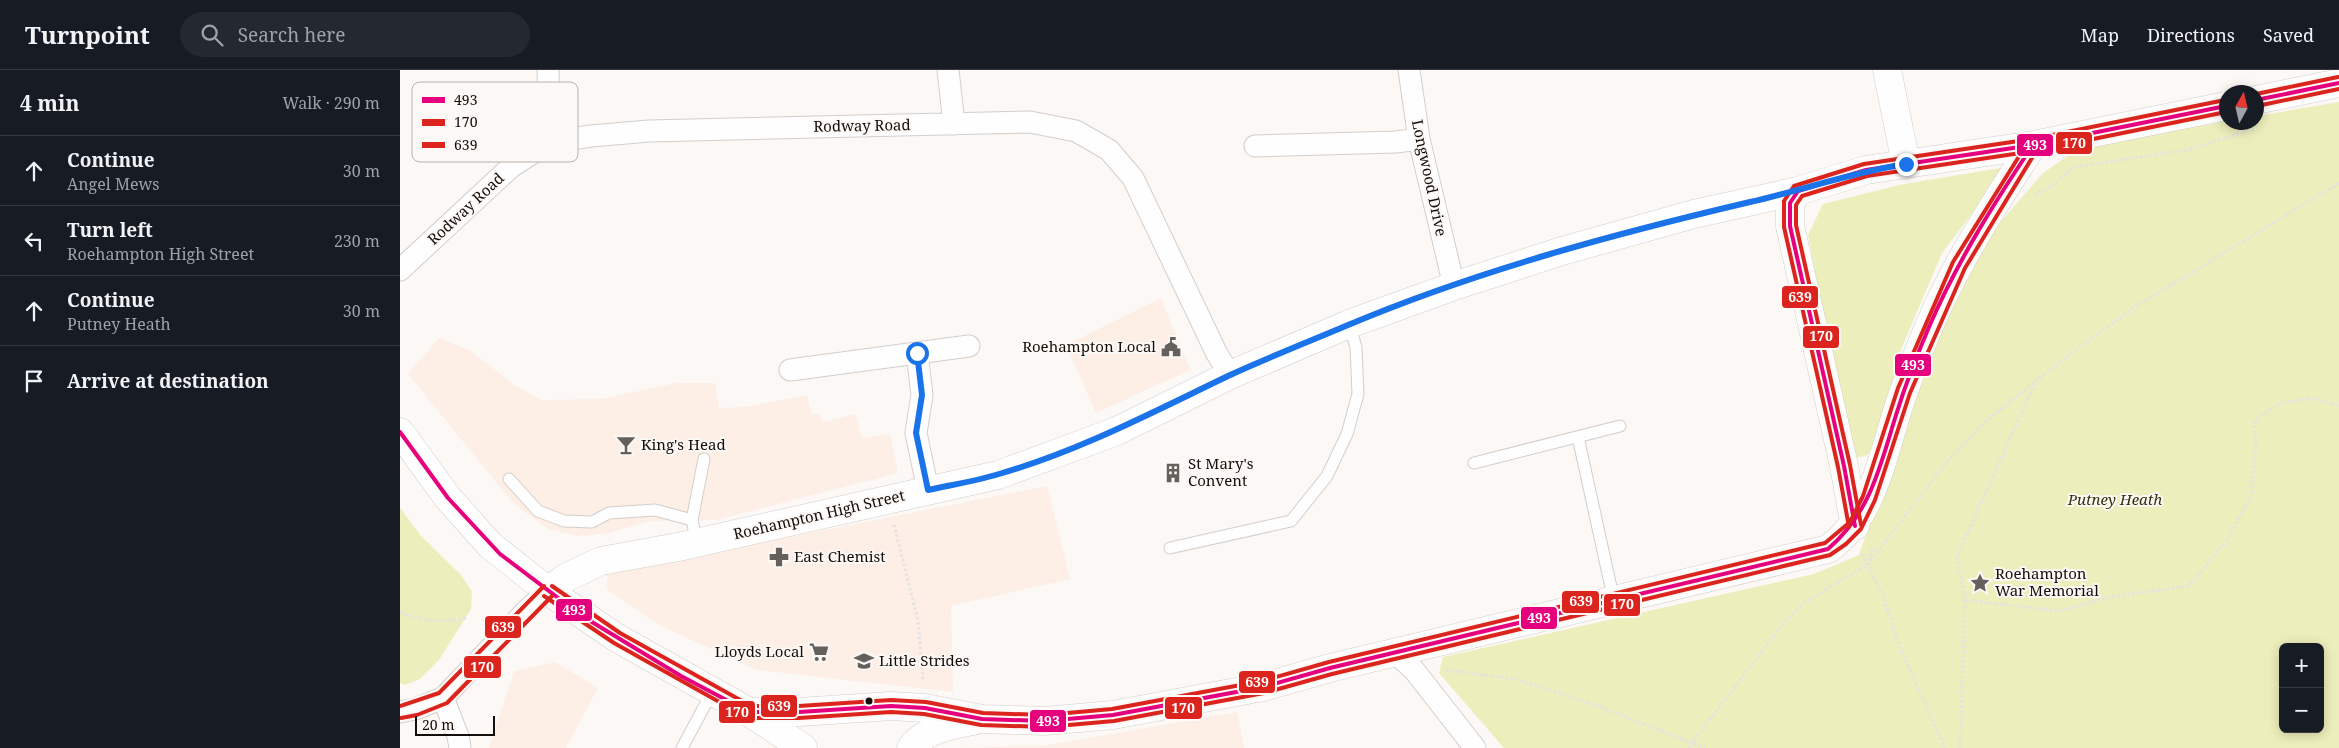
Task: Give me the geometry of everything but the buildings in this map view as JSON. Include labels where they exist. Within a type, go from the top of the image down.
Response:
[{"type":"main road","points":[[1887,70],[1906,164]]},
{"type":"main road","points":[[2264,98],[2339,83]]},
{"type":"main road","points":[[1865,532],[1844,466],[1790,226],[1790,203],[1798,190],[1866,170],[2033,145],[2219,107]]},
{"type":"main road","points":[[1865,532],[1869,498],[1904,391],[1959,265],[2033,145]]},
{"type":"main road","name":"Roehampton High Street","points":[[548,592],[567,577],[601,561],[694,532],[928,490],[998,475],[1118,430],[1230,376],[1349,324],[1454,286],[1562,251],[1694,214],[1798,190]]},
{"type":"main road","points":[[400,432],[448,498],[490,545],[548,592],[617,638],[749,712],[803,748]]},
{"type":"main road","points":[[749,712],[800,712],[891,706],[925,708],[982,719],[1045,721],[1113,715],[1263,687],[1330,668],[1405,662],[1614,601],[1828,549],[1842,539],[1865,532]]},
{"type":"main road","points":[[911,748],[915,743],[941,728],[982,719]]},
{"type":"street","points":[[948,70],[954,124]]},
{"type":"street","name":"Longwood Drive","points":[[1409,70],[1419,139],[1454,286]]},
{"type":"street","name":"Rodway Road","points":[[578,138],[649,131],[1030,122],[1076,131],[1109,150],[1132,178],[1217,354],[1230,376]]},
{"type":"street","points":[[1255,146],[1396,142],[1419,139]]},
{"type":"street","name":"Rodway Road","points":[[400,270],[511,167],[519,162]]},
{"type":"street","points":[[790,370],[969,346]]},
{"type":"street","points":[[917,353],[922,395],[916,433],[928,490]]},
{"type":"street","points":[[400,712],[415,709],[443,698],[460,683],[504,633],[548,592]]},
{"type":"street","points":[[1405,662],[1476,748]]},
{"type":"street","points":[[443,698],[458,736],[460,748]]},
{"type":"lane","points":[[1170,548],[1291,521],[1328,476],[1347,434],[1358,394],[1356,347],[1349,324]]},
{"type":"lane","points":[[1474,463],[1620,426]]},
{"type":"lane","points":[[1578,437],[1614,601]]},
{"type":"lane","points":[[509,479],[538,511],[564,521],[592,522],[609,513],[655,510],[694,532],[704,459]]},
{"type":"lane","points":[[682,748],[712,692]]},
{"type":"path","points":[[2030,197],[2050,187],[2074,167],[2187,150],[2251,130]]},
{"type":"path","points":[[1688,748],[1786,620],[1812,598],[1868,564],[1946,463],[1986,421],[2071,353],[2138,305],[2339,183]]},
{"type":"path","points":[[1960,748],[1965,600],[1957,557],[2036,382]]},
{"type":"path","points":[[1965,600],[2059,611],[2109,597],[2189,586],[2224,544],[2251,496],[2256,444],[2254,425],[2260,416],[2281,403],[2313,398],[2339,406]]},
{"type":"path","points":[[893,520],[918,621],[925,708]]},
{"type":"path","points":[[1865,532],[1856,546],[1868,564],[1884,596],[1900,648],[1945,748]]},
{"type":"path","points":[[1865,532],[1868,564]]},
{"type":"path","points":[[400,612],[418,620],[445,622],[468,618]]},
{"type":"path","points":[[1405,662],[1515,679],[1592,704],[1705,748]]},
{"type":"shaded area","points":[[1161,298],[1190,370],[1096,413],[1066,345]]},
{"type":"shaded area","points":[[439,338],[471,351],[513,384],[541,400],[601,399],[676,383],[715,383],[719,408],[746,407],[807,395],[812,415],[820,413],[823,422],[856,414],[862,438],[890,434],[898,473],[716,520],[652,521],[603,534],[576,536],[548,529],[513,503],[408,374]]},
{"type":"shaded area","points":[[1047,486],[1070,579],[951,606],[953,692],[757,670],[659,625],[606,589],[608,573]]},
{"type":"shaded area","points":[[555,662],[598,688],[566,748],[489,748],[514,671]]},
{"type":"shaded area","points":[[1237,712],[1244,748],[960,748],[1043,746]]},
{"type":"green space","name":"Putney Heath","points":[[2339,102],[2339,748],[1504,748],[1439,673],[1443,657],[1814,574],[1859,555],[1924,372],[1978,248],[2043,173],[2078,149],[2219,122],[2219,130],[2264,130],[2264,115]]},
{"type":"green space","points":[[2007,167],[1942,253],[1902,347],[1880,430],[1868,455],[1856,458],[1845,431],[1808,235],[1823,204],[1904,184]]},
{"type":"green space","points":[[400,508],[421,536],[461,575],[472,592],[471,609],[439,660],[420,679],[405,685],[400,683]]},
{"type":"transit line","name":"639","points":[[2264,92],[2338,77]]},
{"type":"transit line","name":"493","points":[[2264,98],[2339,83]]},
{"type":"transit line","name":"170","points":[[2264,105],[2339,89]]},
{"type":"transit line","name":"639","points":[[1849,527],[1838,467],[1784,227],[1784,201],[1794,186],[1864,164],[2032,139],[2219,101]]},
{"type":"transit line","name":"493","points":[[1855,526],[1844,466],[1790,226],[1790,203],[1798,191],[1866,170],[2033,145],[2219,107]]},
{"type":"transit line","name":"170","points":[[1861,525],[1850,465],[1796,225],[1796,205],[1802,196],[1867,176],[2034,151],[2219,113]]},
{"type":"transit line","name":"639","points":[[552,586],[620,633],[751,706],[799,706],[891,700],[926,702],[983,713],[1045,715],[1112,709],[1262,681],[1329,662],[1825,543],[1850,522],[1863,496],[1898,388],[1953,262],[2028,142]]},
{"type":"transit line","name":"493","points":[[400,432],[448,498],[500,554],[582,616],[681,676],[749,712],[799,712],[891,706],[925,708],[982,719],[1045,721],[1113,715],[1263,687],[1330,668],[1828,549],[1843,534],[1865,503],[1879,469],[1900,401],[1940,303],[1977,233],[2033,145]]},
{"type":"transit line","name":"170","points":[[544,596],[614,643],[748,718],[799,718],[891,712],[924,714],[981,725],[1046,727],[1114,721],[1264,693],[1332,674],[1830,555],[1846,544],[1861,529],[1875,500],[1910,393],[1965,268],[2038,148]]},
{"type":"transit line","name":"639","points":[[400,706],[439,693],[544,586]]},
{"type":"transit line","name":"170","points":[[401,718],[417,715],[447,703],[552,596]]},
{"type":"place","name":"Roehampton Local","points":[[1171,347]]},
{"type":"place","name":"King's Head","points":[[626,445]]},
{"type":"place","name":"St Mary's Convent","points":[[1173,473]]},
{"type":"place","name":"East Chemist","points":[[779,557]]},
{"type":"place","name":"Roehampton War Memorial","points":[[1980,583]]},
{"type":"place","name":"Lloyds Local","points":[[819,652]]},
{"type":"place","name":"Little Strides","points":[[864,661]]},
{"type":"route","points":[[917,353],[922,395],[916,433],[928,490],[998,475],[1118,430],[1230,376],[1349,324],[1454,286],[1562,251],[1694,214],[1798,190],[1866,170],[1906,164]]}]
